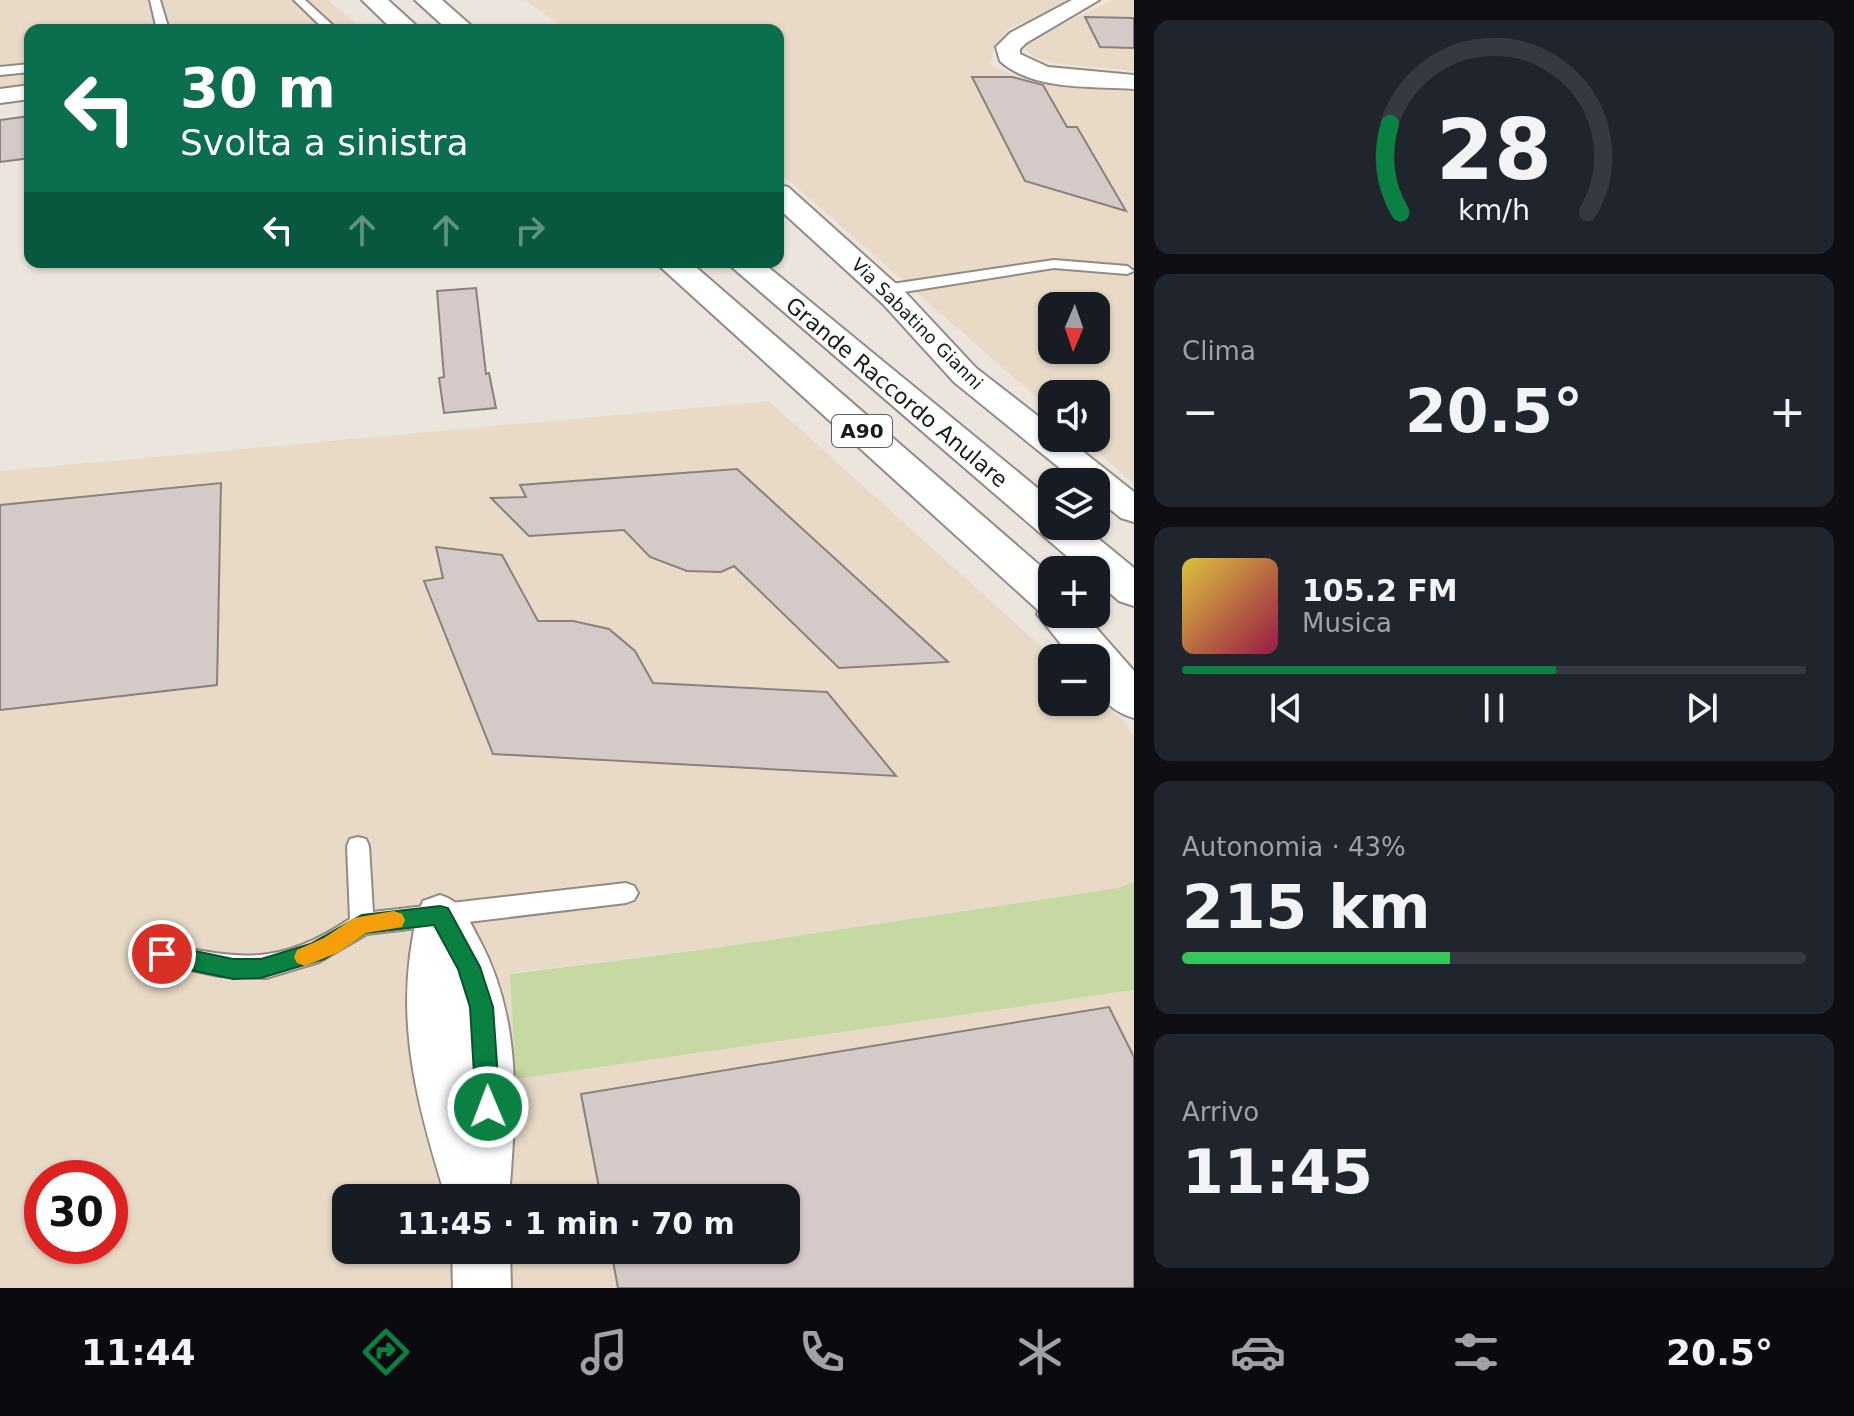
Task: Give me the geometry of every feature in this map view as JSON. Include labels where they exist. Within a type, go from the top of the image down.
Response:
[{"type":"highway","points":[[374,0],[401,24]]},
{"type":"highway","points":[[427,0],[456,24]]},
{"type":"highway","name":"A90","points":[[678,268],[1038,589]]},
{"type":"highway","name":"Grande Raccordo Anulare","points":[[749,268],[1038,509]]},
{"type":"highway","points":[[1074,540],[1134,591]]},
{"type":"highway","points":[[1071,628],[1134,701]]},
{"type":"highway","points":[[1084,628],[1134,673]]},
{"type":"street","points":[[1088,0],[1010,44],[1008,51],[1011,61],[1037,71],[1134,82]]},
{"type":"street","points":[[0,96],[24,93]]},
{"type":"street","name":"Via Sabatino Gianni","points":[[784,198],[885,290],[965,375],[1134,510]]},
{"type":"street","points":[[440,915],[431,1001],[436,1058],[451,1128],[469,1184]]},
{"type":"street","points":[[440,915],[469,967],[483,1019],[488,1107],[482,1184]]},
{"type":"street","points":[[481,1264],[482,1288]]},
{"type":"lane","points":[[155,0],[161,24]]},
{"type":"lane","points":[[299,0],[325,24]]},
{"type":"lane","points":[[0,71],[24,69]]},
{"type":"lane","points":[[885,290],[1054,264],[1127,270]]},
{"type":"lane","points":[[358,846],[362,924]]},
{"type":"lane","points":[[162,954],[233,969],[261,969],[316,952],[362,924],[626,893]]},
{"type":"shaded area","points":[[0,0],[328,0],[357,24],[24,24],[24,102],[0,105]]},
{"type":"shaded area","points":[[525,0],[1078,0],[1010,28],[995,44],[990,64],[1010,74],[1134,88],[1134,484],[1098,452],[1110,452],[1110,380],[1038,380],[1038,399],[784,176],[784,24],[559,24]]},
{"type":"shaded area","points":[[1113,0],[1134,0],[1134,71],[1053,63],[1033,57],[1026,49],[1023,43]]},
{"type":"shaded area","points":[[769,401],[1038,644],[1038,716],[1110,716],[1110,708],[1134,736],[1134,881],[1118,888],[708,949],[511,973],[516,1078],[1134,990],[1134,1288],[0,1288],[0,471]]},
{"type":"green space","points":[[1134,881],[1134,990],[516,1079],[510,974],[708,949],[1118,888]]},
{"type":"building","points":[[1085,17],[1134,18],[1134,48],[1100,47]]},
{"type":"building","points":[[972,77],[1012,77],[1043,85],[1067,127],[1077,127],[1126,211],[1025,181]]},
{"type":"building","points":[[24,117],[24,159],[0,162],[0,120]]},
{"type":"building","points":[[476,288],[486,374],[489,373],[496,408],[444,413],[439,378],[444,377],[437,291]]},
{"type":"building","points":[[737,469],[948,662],[839,668],[734,566],[721,572],[687,571],[650,557],[624,530],[529,536],[491,498],[526,497],[520,485]]},
{"type":"building","points":[[221,483],[217,685],[0,710],[0,505]]},
{"type":"building","points":[[436,547],[502,555],[538,621],[573,621],[609,629],[635,651],[653,683],[827,692],[896,776],[493,754],[424,581],[443,578]]},
{"type":"building","points":[[1109,1007],[1134,1057],[1134,1288],[618,1288],[614,1264],[800,1264],[800,1184],[598,1184],[581,1094]]},
{"type":"slow traffic","points":[[305,957],[332,945],[362,924],[394,920]]},
{"type":"route","points":[[162,954],[233,969],[261,969],[299,959],[332,945],[362,924],[440,915],[476,986],[485,1031],[488,1107]]}]
